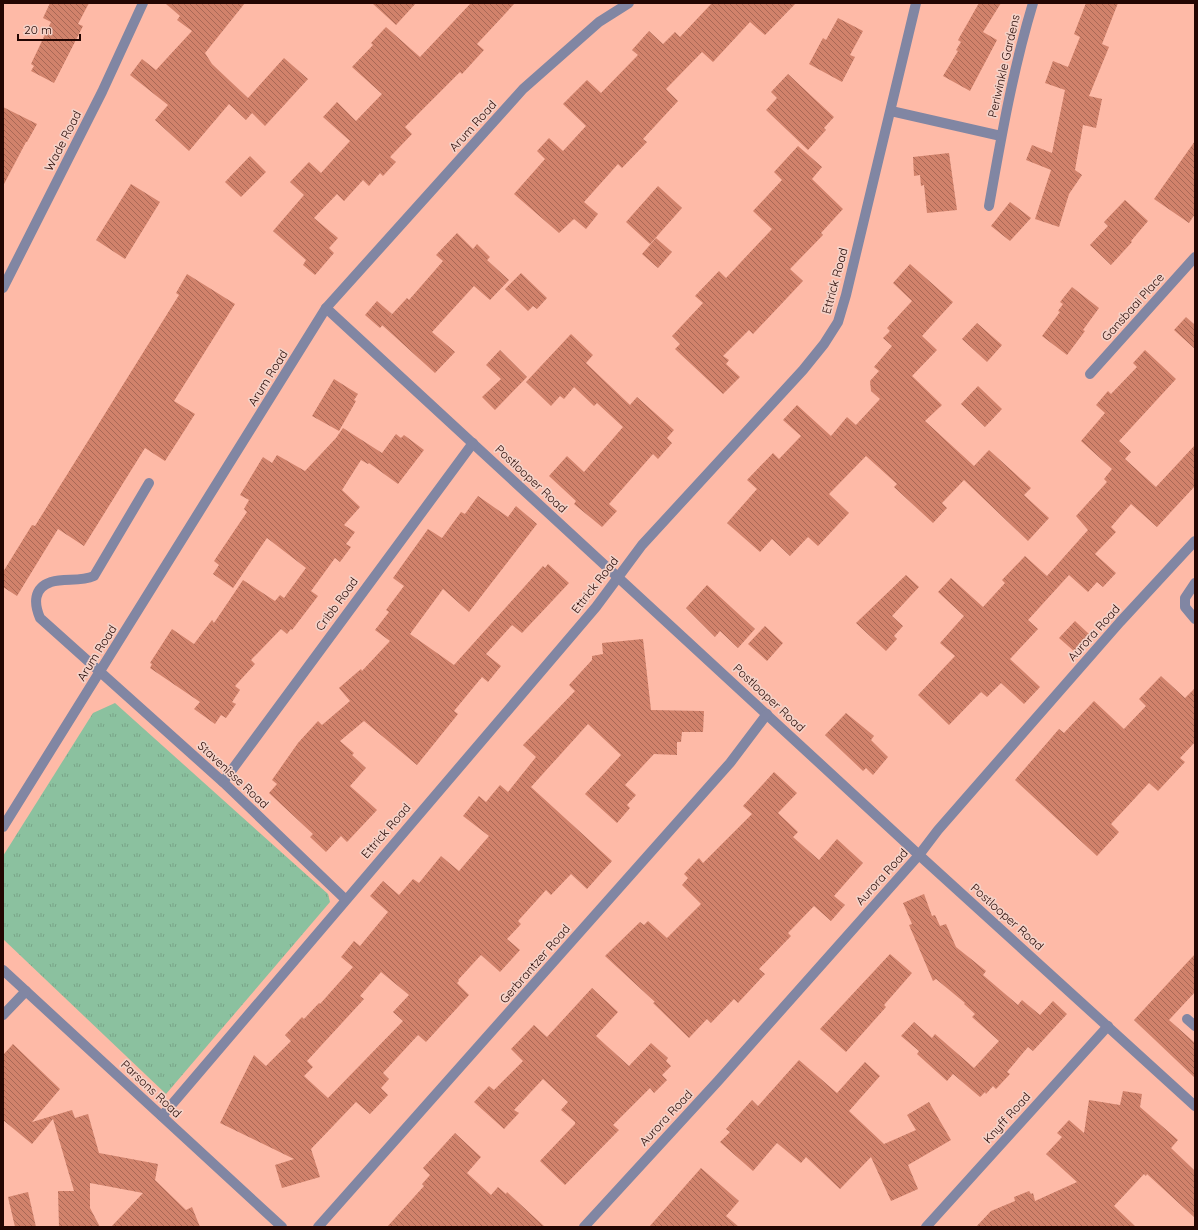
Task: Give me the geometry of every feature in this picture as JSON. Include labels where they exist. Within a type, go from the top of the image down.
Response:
[{"type":"street","name":"Wade Road","points":[[3,288],[102,92],[143,3]]},
{"type":"street","name":"Arum Road","points":[[3,827],[326,308],[523,89],[599,22],[629,3]]},
{"type":"street","name":"Ettrick Road","points":[[162,1116],[618,578],[642,545],[803,370],[824,344],[838,322],[891,111],[916,3]]},
{"type":"street","name":"Periwinkle Gardens","points":[[988,206],[1025,30],[1033,3]]},
{"type":"street","name":"Periwinkle Gardens","points":[[891,111],[1002,136]]},
{"type":"street","name":"Gansbaai Place","points":[[1090,374],[1195,257]]},
{"type":"street","name":"Postlooper Road","points":[[326,308],[919,855],[1195,1106]]},
{"type":"street","name":"Cribb Road","points":[[223,782],[473,442]]},
{"type":"street","name":"Stavenisse Road","points":[[149,483],[94,576],[78,581],[51,582],[38,591],[35,599],[36,608],[40,618],[223,782],[345,899]]},
{"type":"street","name":"Aurora Road","points":[[584,1227],[919,855],[938,830],[1115,628],[1195,541]]},
{"type":"street","points":[[1195,583],[1185,598],[1185,607],[1195,619]]},
{"type":"street","name":"Gerbrantzer Road","points":[[318,1227],[724,769],[767,714]]},
{"type":"street","name":"Parsons Road","points":[[3,970],[282,1227]]},
{"type":"street","points":[[3,1015],[26,991]]},
{"type":"street","name":"Knyff Road","points":[[926,1227],[1108,1026]]},
{"type":"green space","points":[[115,703],[328,894],[330,902],[166,1094],[3,939],[3,856],[93,713]]},
{"type":"building","points":[[50,3],[89,3],[78,24],[83,26],[54,83],[31,71],[34,66],[31,64],[51,22],[43,18]]},
{"type":"building","points":[[165,3],[245,3],[205,53],[212,64],[248,98],[284,58],[308,79],[265,126],[252,113],[246,120],[229,104],[189,151],[155,120],[168,105],[130,75],[142,59],[156,70],[192,31],[177,20],[180,16]]},
{"type":"building","points":[[372,3],[416,3],[396,25]]},
{"type":"building","points":[[471,3],[515,3],[477,44],[484,50],[462,74],[460,72],[405,127],[412,134],[390,157],[396,162],[383,176],[380,173],[369,186],[363,180],[344,201],[337,194],[314,218],[338,238],[329,248],[334,253],[315,275],[303,265],[306,260],[273,231],[304,195],[290,182],[309,162],[321,173],[350,141],[323,117],[337,102],[356,121],[382,94],[352,67],[373,45],[371,43],[386,27],[420,57]]},
{"type":"building","points":[[712,3],[796,3],[765,35],[750,22],[713,62],[702,52],[666,89],[678,101],[643,139],[647,142],[622,168],[618,164],[584,202],[598,214],[586,229],[574,219],[559,233],[514,194],[545,159],[537,151],[549,138],[563,151],[586,126],[563,104],[587,80],[601,93],[638,55],[632,50],[649,31],[663,44],[675,32],[680,37]]},
{"type":"building","points":[[979,3],[1001,3],[983,32],[997,40],[970,91],[943,76],[958,51],[956,50],[961,42],[958,40]]},
{"type":"building","points":[[1086,3],[1118,3],[1102,44],[1109,47],[1089,96],[1102,99],[1096,128],[1083,125],[1075,170],[1082,175],[1069,194],[1059,227],[1035,219],[1051,170],[1026,160],[1032,145],[1052,153],[1065,90],[1045,83],[1053,61],[1068,67],[1080,37],[1074,34]]},
{"type":"building","points":[[838,18],[863,31],[850,55],[855,57],[842,82],[809,64],[823,38],[826,40]]},
{"type":"building","points":[[788,74],[834,117],[824,128],[826,130],[808,150],[766,110],[777,98],[771,92]]},
{"type":"building","points":[[3,107],[37,124],[3,186]]},
{"type":"building","points":[[1195,141],[1195,214],[1189,223],[1154,199]]},
{"type":"building","points":[[798,146],[822,167],[812,179],[843,209],[821,233],[823,235],[790,269],[803,281],[753,334],[749,330],[723,356],[729,360],[726,364],[740,377],[723,394],[675,349],[680,344],[672,336],[703,303],[695,296],[719,271],[726,278],[772,229],[753,211],[782,180],[774,172]]},
{"type":"building","points":[[949,153],[957,210],[927,213],[924,185],[921,186],[920,175],[914,176],[913,157]]},
{"type":"building","points":[[250,156],[266,172],[241,197],[225,182]]},
{"type":"building","points":[[131,184],[160,202],[125,259],[96,240]]},
{"type":"building","points":[[658,186],[682,208],[650,244],[626,222]]},
{"type":"building","points":[[1125,200],[1148,221],[1131,241],[1132,242],[1111,265],[1090,245],[1108,226],[1104,222]]},
{"type":"building","points":[[1010,202],[1031,218],[1010,241],[991,226]]},
{"type":"building","points":[[457,233],[473,249],[477,244],[490,257],[487,260],[509,280],[490,300],[474,286],[432,332],[455,352],[435,373],[382,325],[407,298],[409,300],[443,261],[436,255]]},
{"type":"building","points":[[656,238],[672,252],[658,268],[642,254]]},
{"type":"building","points":[[910,264],[953,302],[922,336],[937,350],[912,376],[942,405],[925,421],[974,466],[989,450],[1031,488],[1024,495],[1049,518],[1028,541],[964,480],[942,503],[947,508],[933,523],[894,487],[897,484],[866,456],[829,494],[849,513],[818,546],[808,537],[790,556],[772,539],[760,552],[727,523],[757,489],[747,480],[773,453],[779,459],[801,436],[783,420],[797,405],[831,436],[847,417],[856,425],[880,399],[871,391],[870,381],[879,371],[874,367],[892,346],[883,338],[890,331],[887,328],[912,301],[893,283]]},
{"type":"building","points":[[521,273],[547,298],[537,309],[533,306],[528,311],[505,289]]},
{"type":"building","points":[[187,274],[235,304],[174,401],[195,414],[165,461],[145,448],[84,546],[58,529],[17,596],[3,587],[3,572],[32,525],[35,526],[179,295],[176,293]]},
{"type":"building","points":[[1072,287],[1099,308],[1083,330],[1085,331],[1067,355],[1042,336],[1060,312],[1058,311],[1063,304],[1060,302]]},
{"type":"building","points":[[377,301],[392,314],[380,328],[365,315]]},
{"type":"building","points":[[1186,317],[1195,325],[1195,349],[1174,330]]},
{"type":"building","points":[[977,323],[1002,345],[987,362],[962,339]]},
{"type":"building","points":[[571,334],[593,355],[586,363],[630,405],[637,397],[674,430],[667,438],[672,443],[658,459],[653,454],[609,504],[617,511],[602,527],[574,504],[576,501],[549,476],[567,456],[584,472],[623,427],[597,403],[594,406],[574,387],[564,399],[560,396],[551,406],[526,382]]},
{"type":"building","points":[[500,350],[527,377],[495,410],[482,397],[501,379],[486,365]]},
{"type":"building","points":[[1145,350],[1176,379],[1119,441],[1131,452],[1125,459],[1156,487],[1195,445],[1195,486],[1157,527],[1131,504],[1111,527],[1116,532],[1095,554],[1116,573],[1103,587],[1097,582],[1088,592],[1069,575],[1028,620],[1038,629],[1010,659],[1040,687],[1024,704],[1001,683],[987,697],[981,692],[949,725],[918,695],[955,656],[940,643],[964,616],[938,592],[951,578],[983,607],[1005,583],[1002,580],[1025,556],[1047,576],[1088,530],[1076,516],[1107,482],[1104,479],[1112,469],[1081,441],[1105,413],[1096,405],[1108,391],[1111,394],[1137,367],[1133,363]]},
{"type":"building","points":[[334,379],[358,394],[354,400],[356,401],[339,431],[312,416]]},
{"type":"building","points":[[978,386],[1002,409],[985,427],[961,404]]},
{"type":"building","points":[[343,428],[382,453],[396,434],[401,438],[404,435],[424,450],[398,484],[369,463],[368,464],[361,460],[342,490],[360,507],[344,525],[355,532],[346,544],[351,547],[340,562],[335,558],[311,591],[318,596],[292,630],[291,629],[287,634],[281,629],[251,660],[255,664],[235,686],[240,690],[232,702],[236,704],[226,718],[221,715],[215,724],[194,709],[200,702],[150,668],[152,664],[150,663],[172,629],[194,644],[212,620],[214,623],[243,580],[275,601],[280,595],[284,598],[306,568],[267,538],[233,588],[213,574],[219,565],[214,561],[247,512],[244,509],[249,500],[240,495],[263,457],[272,463],[277,455],[305,471],[336,438]]},
{"type":"building","points":[[478,496],[508,517],[516,506],[537,524],[469,612],[443,589],[410,634],[454,665],[543,566],[545,568],[548,564],[569,583],[522,633],[512,625],[486,654],[501,666],[488,682],[482,677],[454,711],[458,714],[417,765],[364,721],[340,741],[354,753],[352,755],[366,768],[350,786],[377,810],[347,842],[341,836],[326,852],[310,837],[313,834],[269,793],[277,784],[272,780],[298,743],[318,721],[322,725],[350,701],[339,688],[361,669],[362,671],[390,641],[375,630],[389,612],[386,610],[404,586],[393,578],[428,529],[442,538],[461,512],[465,514]]},
{"type":"building","points":[[906,575],[919,587],[892,616],[903,626],[894,636],[897,639],[886,651],[856,623]]},
{"type":"building","points":[[707,585],[755,629],[738,648],[720,631],[715,637],[686,608]]},
{"type":"building","points":[[1075,621],[1090,635],[1075,652],[1059,638]]},
{"type":"building","points":[[765,626],[783,643],[767,661],[748,644]]},
{"type":"building","points":[[643,639],[651,710],[704,711],[703,732],[682,732],[681,742],[677,742],[677,755],[654,754],[625,785],[636,795],[627,805],[630,808],[617,823],[585,794],[621,755],[588,724],[531,787],[612,861],[587,889],[571,874],[551,895],[546,890],[518,921],[521,924],[507,939],[520,950],[500,972],[481,955],[457,983],[469,995],[426,1042],[418,1035],[383,1073],[389,1079],[381,1088],[388,1095],[370,1114],[356,1102],[311,1149],[320,1177],[282,1188],[275,1165],[294,1159],[220,1123],[254,1055],[266,1066],[291,1041],[285,1035],[302,1017],[304,1019],[319,1003],[320,1004],[353,967],[341,957],[354,941],[360,946],[388,912],[370,896],[383,881],[399,895],[413,879],[419,883],[441,856],[459,871],[489,836],[463,816],[479,796],[486,802],[500,785],[508,792],[536,757],[523,745],[575,691],[569,685],[592,660],[592,656],[603,654],[602,643]],"holes":[[[381,972],[409,995],[393,1012],[403,1021],[328,1098],[304,1076],[313,1067],[307,1061],[364,999],[360,996]]]},
{"type":"building","points":[[1161,676],[1185,698],[1195,688],[1195,742],[1180,758],[1185,762],[1158,791],[1149,783],[1111,824],[1119,832],[1097,856],[1015,780],[1059,729],[1064,733],[1094,701],[1124,729],[1146,706],[1139,699]]},
{"type":"building","points":[[846,713],[874,736],[871,740],[888,757],[873,775],[866,768],[863,771],[825,735]]},
{"type":"building","points":[[774,772],[797,793],[778,813],[798,832],[793,837],[819,860],[837,839],[863,863],[834,896],[845,905],[831,921],[814,906],[788,933],[791,936],[759,969],[765,974],[738,1003],[734,999],[711,1023],[707,1019],[689,1038],[653,1003],[655,1002],[605,956],[640,922],[644,925],[648,921],[667,938],[701,904],[682,885],[688,878],[684,874],[699,858],[703,863],[752,814],[743,806]]},
{"type":"building","points":[[924,894],[932,916],[935,915],[940,926],[946,924],[956,947],[986,971],[983,975],[1018,1005],[1022,1000],[1040,1015],[1053,1001],[1067,1014],[1033,1051],[1028,1047],[1007,1072],[1010,1074],[996,1089],[993,1086],[986,1094],[985,1092],[980,1097],[953,1074],[947,1081],[917,1054],[919,1051],[901,1036],[914,1022],[932,1038],[935,1034],[974,1068],[999,1041],[972,1017],[975,1014],[964,1004],[965,1003],[936,979],[933,981],[909,925],[912,924],[903,903]]},
{"type":"building","points":[[890,954],[912,973],[884,1005],[886,1007],[846,1052],[820,1029]]},
{"type":"building","points":[[1195,954],[1195,992],[1169,1020],[1195,1043],[1195,1078],[1134,1020]]},
{"type":"building","points":[[592,988],[618,1012],[596,1036],[629,1066],[651,1043],[668,1058],[666,1061],[671,1066],[662,1075],[667,1080],[654,1093],[650,1088],[613,1125],[619,1130],[565,1185],[540,1161],[575,1124],[575,1122],[561,1110],[568,1102],[543,1079],[514,1110],[519,1113],[504,1129],[474,1102],[489,1086],[494,1090],[523,1061],[511,1049],[534,1025],[547,1037]]},
{"type":"building","points":[[13,1044],[60,1089],[32,1122],[72,1110],[75,1118],[88,1114],[99,1153],[158,1164],[155,1180],[186,1210],[192,1207],[200,1227],[111,1227],[143,1193],[90,1183],[90,1208],[100,1227],[59,1227],[58,1191],[74,1191],[53,1119],[32,1144],[3,1120],[3,1055]]},
{"type":"building","points":[[799,1060],[837,1093],[865,1062],[880,1076],[849,1111],[884,1144],[916,1130],[907,1115],[929,1102],[951,1140],[908,1165],[918,1189],[891,1201],[871,1157],[840,1189],[806,1157],[801,1163],[777,1143],[753,1171],[720,1142],[730,1132],[726,1129],[752,1100],[758,1106]]},
{"type":"building","points":[[1123,1091],[1142,1094],[1140,1107],[1178,1140],[1171,1148],[1195,1171],[1195,1218],[1147,1174],[1146,1176],[1144,1174],[1114,1206],[1136,1227],[976,1227],[991,1211],[1015,1201],[1014,1197],[1029,1191],[1031,1194],[1033,1193],[1035,1201],[1077,1182],[1046,1154],[1062,1137],[1057,1133],[1069,1120],[1084,1133],[1089,1100],[1120,1105]]},
{"type":"building","points":[[455,1133],[481,1157],[467,1173],[491,1195],[498,1187],[506,1194],[507,1192],[545,1227],[387,1227],[424,1186],[422,1184],[430,1175],[423,1168]]},
{"type":"building","points":[[701,1168],[739,1201],[726,1216],[739,1227],[649,1227]]},
{"type":"building","points":[[28,1192],[36,1227],[15,1227],[8,1197]]}]
